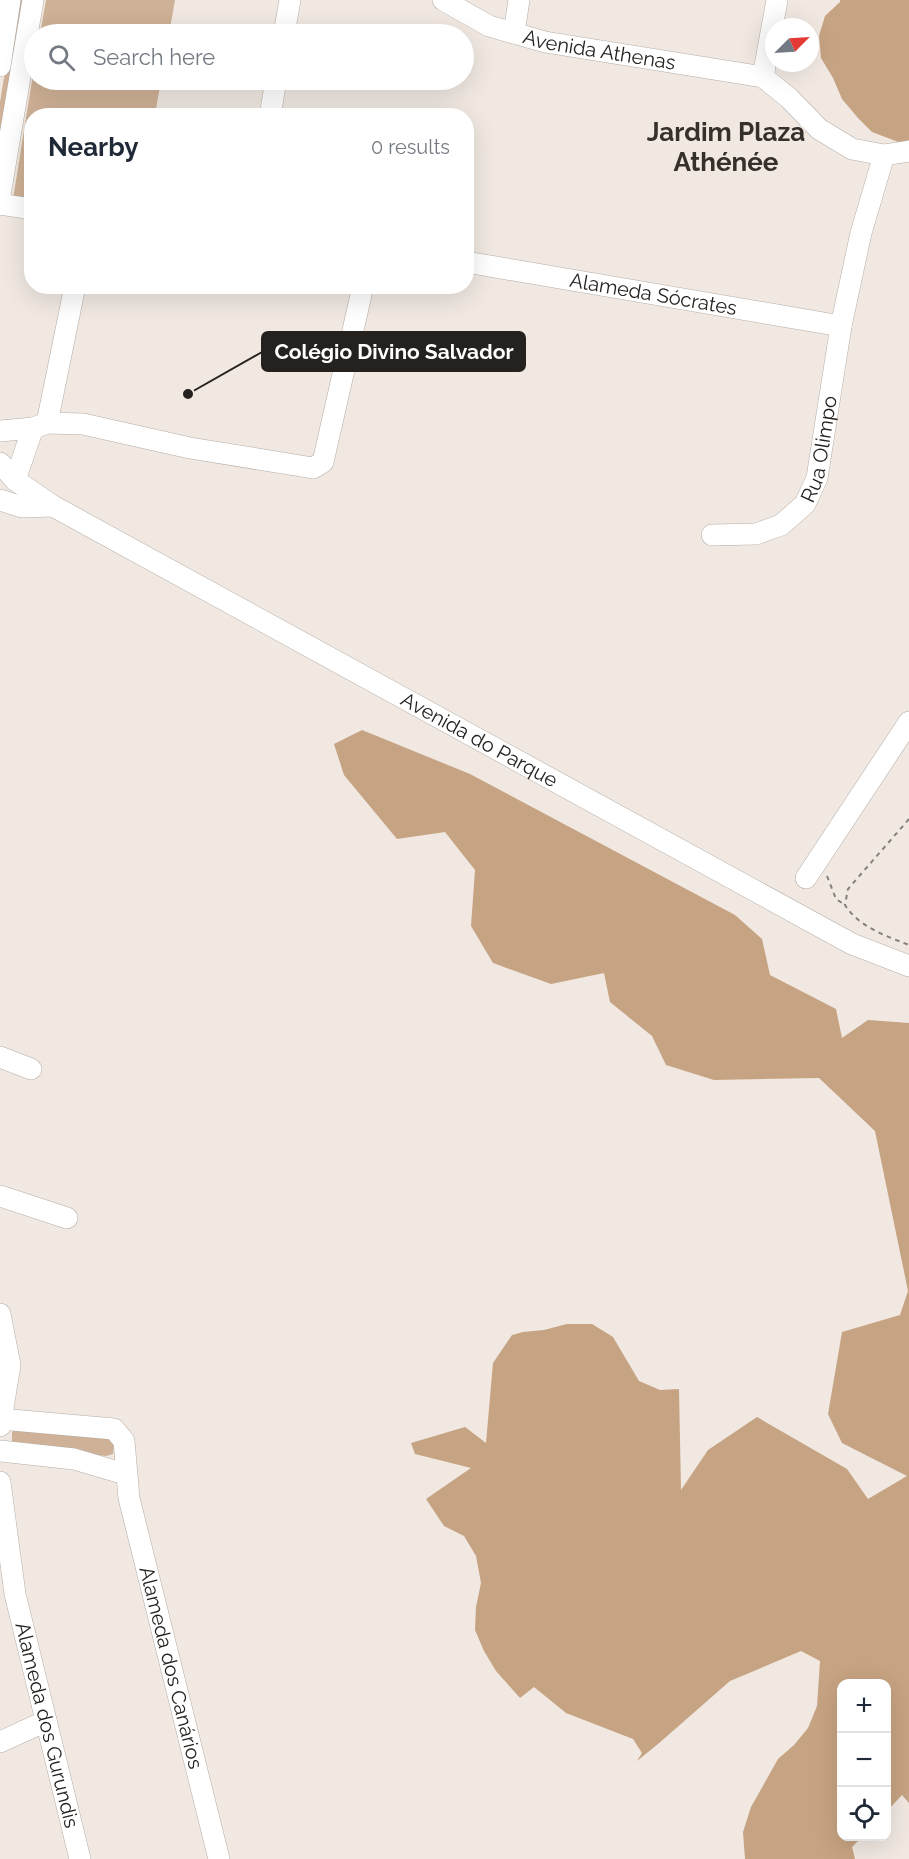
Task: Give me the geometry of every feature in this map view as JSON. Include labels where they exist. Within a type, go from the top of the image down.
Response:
[{"type":"street","points":[[0,66],[10,0]]},
{"type":"street","points":[[29,24],[33,0]]},
{"type":"street","points":[[286,24],[290,0]]},
{"type":"street","name":"Avenida Athenas","points":[[443,0],[489,26],[545,42],[763,77]]},
{"type":"street","points":[[514,33],[519,0]]},
{"type":"street","points":[[777,0],[763,77],[789,98],[819,129],[852,149],[884,155],[909,151]]},
{"type":"street","points":[[0,195],[24,53]]},
{"type":"street","points":[[271,108],[274,90]]},
{"type":"street","name":"Rua Olimpo","points":[[712,535],[756,534],[781,525],[805,504],[817,478],[841,326],[861,233],[884,155]]},
{"type":"street","points":[[0,204],[24,208]]},
{"type":"street","name":"Alameda Sócrates","points":[[474,263],[841,326]]},
{"type":"street","points":[[15,480],[40,426],[73,294]]},
{"type":"street","points":[[0,431],[83,424],[190,448],[313,468],[323,462],[361,294]]},
{"type":"street","name":"Avenida do Parque","points":[[0,463],[15,480],[53,506],[852,944],[909,966]]},
{"type":"street","points":[[0,500],[22,507],[53,506]]},
{"type":"street","points":[[806,879],[909,722]]},
{"type":"street","points":[[0,1057],[31,1069]]},
{"type":"street","points":[[0,1196],[67,1218]]},
{"type":"street","points":[[0,1314],[10,1365],[0,1422]]},
{"type":"street","name":"Alameda dos Canários","points":[[0,1422],[114,1429],[124,1441],[125,1474],[129,1498],[219,1859]]},
{"type":"street","points":[[0,1452],[74,1459],[125,1474]]},
{"type":"street","name":"Alameda dos Gurundis","points":[[0,1482],[8,1597],[46,1721],[80,1859]]},
{"type":"street","points":[[0,1742],[46,1721]]},
{"type":"path","points":[[845,905],[848,889],[909,819]]},
{"type":"path","points":[[820,857],[836,899],[845,905],[852,916],[884,935],[909,945]]},
{"type":"shaded area","points":[[17,0],[27,0],[0,158],[0,102]]},
{"type":"shaded area","points":[[46,0],[175,0],[171,24],[42,24]]},
{"type":"shaded area","points":[[840,0],[909,0],[909,146],[872,132],[858,118],[842,99],[821,58],[819,36],[825,16]]},
{"type":"shaded area","points":[[30,90],[159,90],[156,108],[28,108]]},
{"type":"shaded area","points":[[24,130],[24,201],[13,199]]},
{"type":"shaded area","points":[[362,730],[470,774],[735,915],[762,939],[770,975],[836,1009],[842,1038],[868,1020],[909,1023],[909,1803],[902,1795],[891,1807],[891,1679],[837,1679],[837,1841],[858,1841],[852,1847],[855,1859],[745,1859],[743,1832],[751,1807],[778,1759],[808,1728],[817,1706],[820,1661],[801,1651],[730,1681],[637,1761],[642,1753],[633,1739],[566,1713],[534,1687],[520,1698],[496,1671],[475,1630],[476,1607],[481,1583],[476,1556],[464,1536],[444,1526],[426,1499],[471,1468],[415,1454],[411,1443],[465,1427],[486,1443],[493,1363],[512,1335],[567,1324],[592,1324],[613,1337],[639,1381],[660,1390],[679,1389],[681,1490],[708,1450],[757,1417],[847,1469],[868,1499],[907,1476],[842,1443],[828,1414],[842,1332],[900,1315],[908,1291],[875,1131],[819,1078],[714,1080],[666,1065],[652,1036],[610,1002],[604,973],[551,984],[493,963],[471,926],[475,870],[445,832],[397,839],[344,775],[334,744]]},
{"type":"shaded area","points":[[17,1428],[110,1438],[114,1445],[113,1454],[106,1456],[12,1445],[12,1432]]},
{"type":"place","name":"Colégio Divino Salvador","points":[[188,394]]},
{"type":"district","name":"Jardim Plaza Athénée","points":[[726,147]]}]
